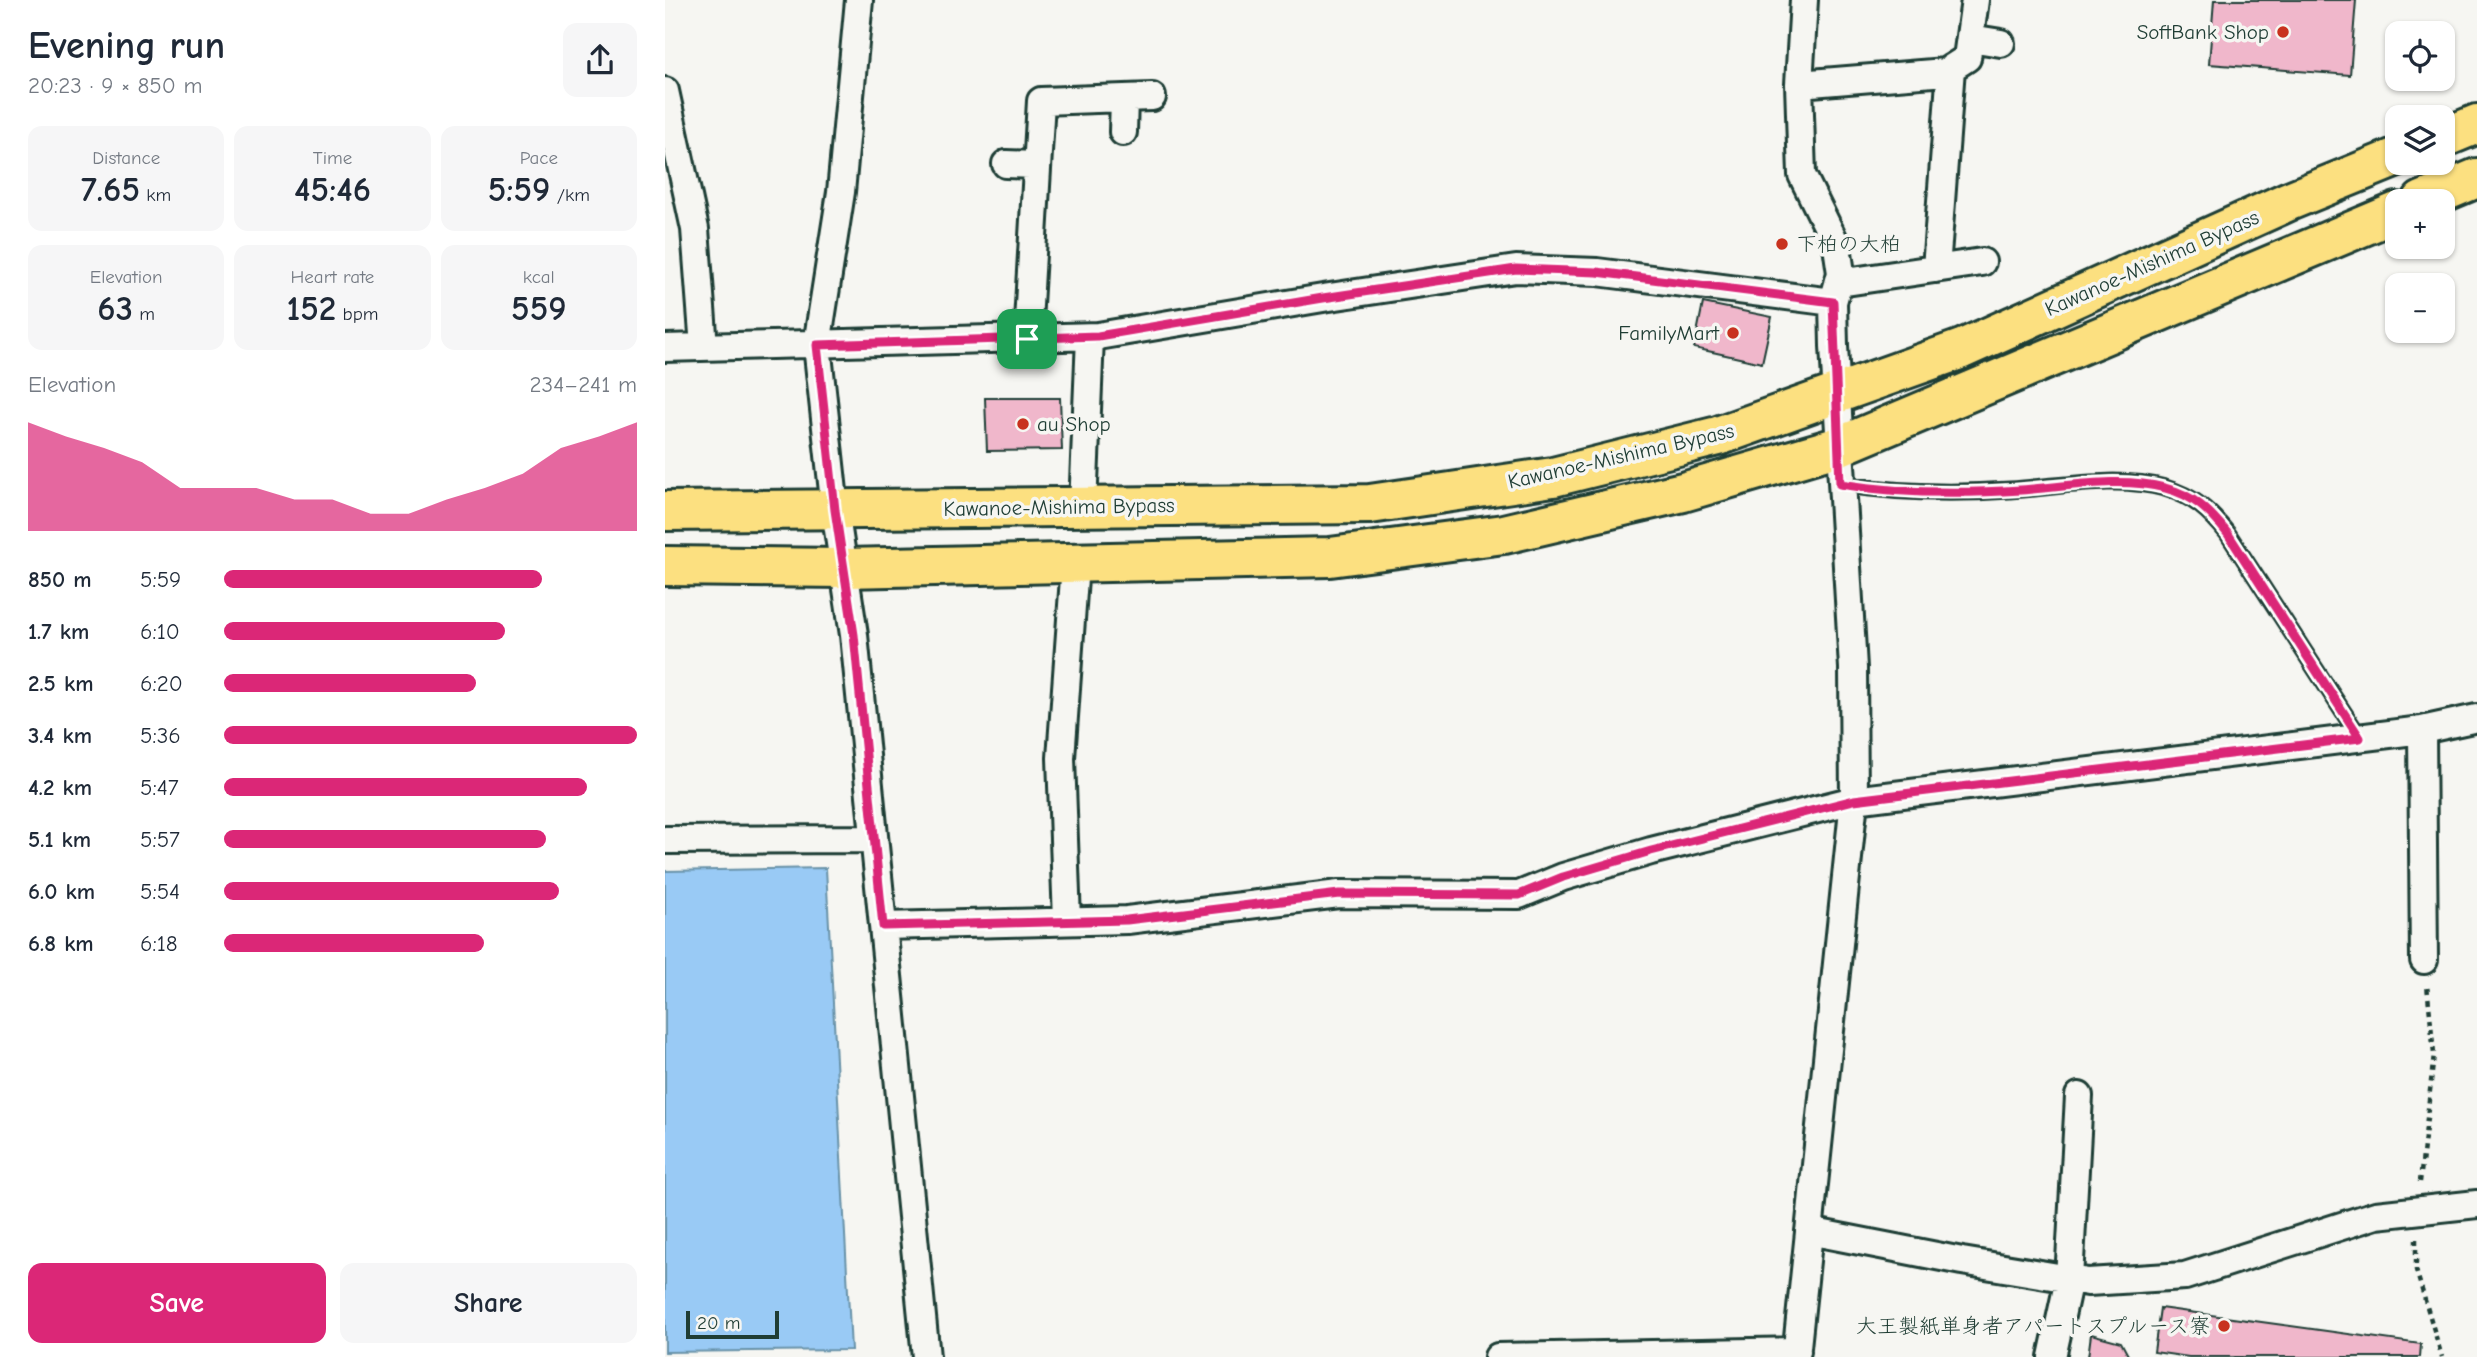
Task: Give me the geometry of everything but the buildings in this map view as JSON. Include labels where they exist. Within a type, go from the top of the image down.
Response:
[{"type":"highway","points":[[2455,133],[2477,124]]},
{"type":"highway","name":"Kawanoe-Mishima Bypass","points":[[665,511],[1384,502],[1553,477],[1718,436],[1962,349],[2289,201],[2385,162]]},
{"type":"highway","points":[[2451,189],[2477,178]]},
{"type":"highway","points":[[665,566],[844,568],[1330,557],[1504,534],[1682,492],[1840,446],[2385,217]]},
{"type":"street","points":[[859,0],[841,192],[817,345],[835,510],[854,635],[926,1357]]},
{"type":"street","points":[[1498,1357],[1796,1354],[1854,800],[1853,668],[1840,484],[1836,292],[1842,273],[1837,246],[1802,175],[1799,84],[1804,0]]},
{"type":"street","points":[[1799,84],[1945,72],[1967,58],[1975,0]]},
{"type":"street","points":[[1970,38],[2001,43]]},
{"type":"street","points":[[1936,269],[1951,68]]},
{"type":"street","points":[[665,91],[695,229],[703,347]]},
{"type":"street","points":[[1027,339],[1041,101],[1152,97]]},
{"type":"street","points":[[1123,132],[1125,98]]},
{"type":"street","points":[[1006,164],[1037,165]]},
{"type":"street","points":[[665,348],[1090,337],[1516,269],[1597,272],[1836,292],[1936,269],[1982,262]]},
{"type":"street","points":[[1083,507],[1090,337]]},
{"type":"street","points":[[1067,921],[1061,758],[1075,564]]},
{"type":"street","points":[[883,926],[1127,920],[1339,894],[1519,895],[1563,877],[1651,851],[1854,800],[2422,730],[2477,718]]},
{"type":"street","points":[[2422,730],[2424,960]]},
{"type":"street","points":[[665,840],[874,839]]},
{"type":"street","points":[[2052,1357],[2069,1279],[2079,1096]]},
{"type":"street","points":[[1809,1231],[2088,1282],[2185,1276],[2376,1215],[2477,1203]]},
{"type":"lane","points":[[1840,484],[1884,491],[1959,494],[2144,483],[2189,497],[2211,513],[2228,534],[2360,738]]},
{"type":"path","points":[[2424,960],[2434,1054],[2417,1209],[2416,1269],[2442,1357]]},
{"type":"water","points":[[826,868],[851,1350],[665,1352],[665,871]]},
{"type":"place","name":"SoftBank Shop","points":[[2283,32]]},
{"type":"place","name":"下柏の大柏","points":[[1782,244]]},
{"type":"place","name":"FamilyMart","points":[[1733,333]]},
{"type":"place","name":"au Shop","points":[[1023,424]]},
{"type":"place","name":"大王製紙単身者アパートスプルース寮","points":[[2224,1326]]},
{"type":"route","points":[[1516,269],[1597,272],[1833,302],[1840,484],[1884,491],[1959,494],[2144,483],[2189,497],[2211,513],[2228,534],[2360,738],[1854,800],[1651,851],[1563,877],[1519,895],[1339,894],[1127,920],[883,926],[854,635],[835,510],[817,345],[1027,339],[1098,336],[1516,269]]}]
